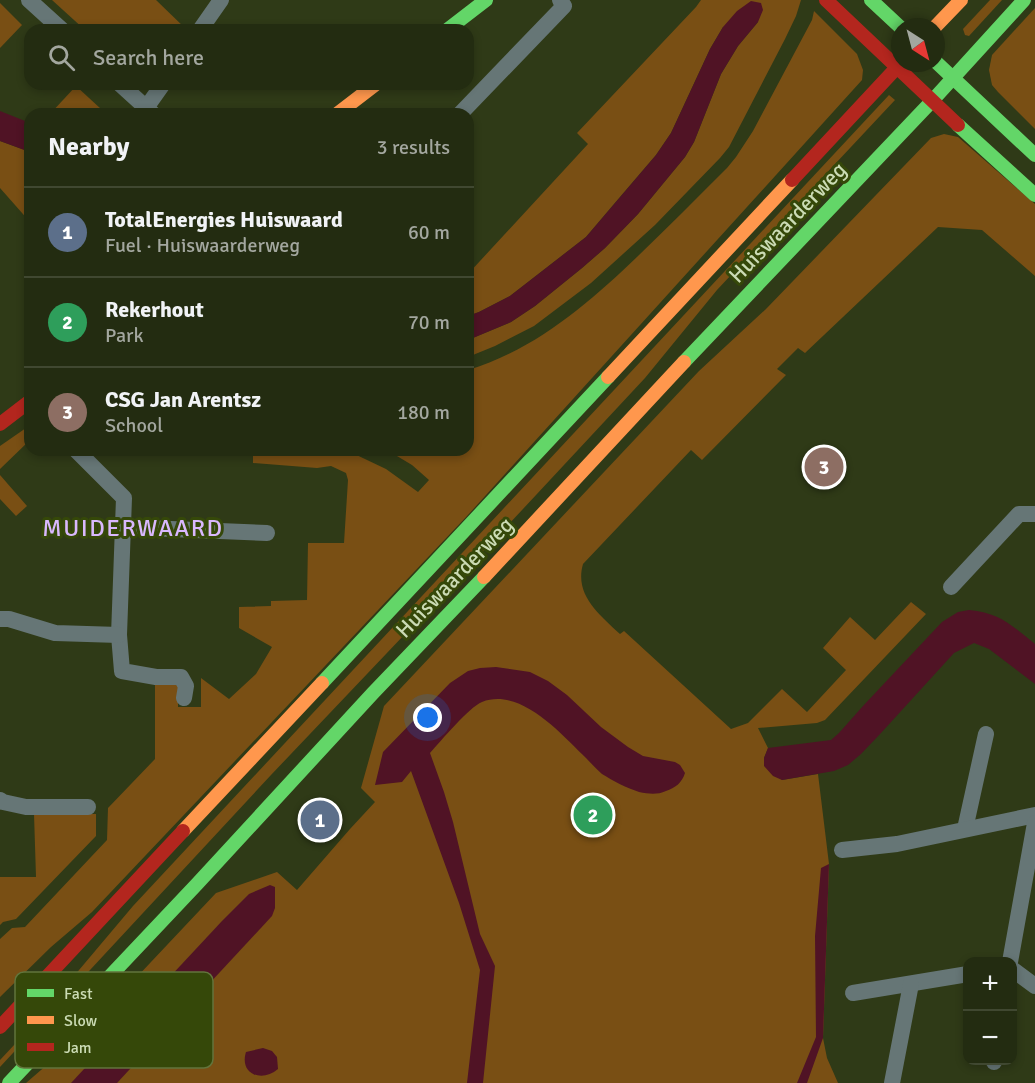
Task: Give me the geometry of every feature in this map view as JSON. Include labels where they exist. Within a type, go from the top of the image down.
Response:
[{"type":"main road","points":[[455,24],[486,0]]},
{"type":"main road","points":[[826,0],[891,58]]},
{"type":"main road","points":[[871,0],[891,19]]},
{"type":"main road","points":[[944,18],[961,0]]},
{"type":"main road","name":"Huiswaarderweg","points":[[114,972],[699,345],[932,101],[1023,0]]},
{"type":"main road","points":[[945,70],[1035,155]]},
{"type":"main road","name":"Huiswaarderweg","points":[[51,972],[892,72]]},
{"type":"main road","points":[[905,72],[932,101],[1035,195]]},
{"type":"main road","points":[[345,108],[368,90]]},
{"type":"main road","points":[[0,424],[24,407]]},
{"type":"main road","points":[[364,721],[373,693]]},
{"type":"main road","points":[[197,884],[220,879]]},
{"type":"main road","name":"Huiswaarderweg","points":[[0,1027],[15,1011]]},
{"type":"main road","name":"Huiswaarderweg","points":[[9,1083],[23,1068]]},
{"type":"street","points":[[29,0],[55,24]]},
{"type":"street","points":[[204,24],[221,0]]},
{"type":"street","points":[[466,108],[564,6],[560,0]]},
{"type":"street","points":[[127,90],[147,108]]},
{"type":"street","points":[[151,108],[160,90]]},
{"type":"street","points":[[82,456],[124,498],[119,635],[122,671],[156,677],[181,677],[186,686],[184,698]]},
{"type":"street","points":[[951,587],[1019,514],[1035,514]]},
{"type":"street","points":[[123,527],[267,533]]},
{"type":"street","points":[[0,619],[9,619],[55,633],[119,635]]},
{"type":"street","points":[[965,829],[986,734]]},
{"type":"street","points":[[0,800],[26,807],[88,807]]},
{"type":"street","points":[[842,850],[897,844],[1035,815]]},
{"type":"street","points":[[1011,957],[1035,824]]},
{"type":"street","points":[[1017,973],[1035,986]]},
{"type":"street","points":[[853,993],[963,975]]},
{"type":"street","points":[[892,1083],[911,984]]},
{"type":"shaded area","points":[[52,0],[156,0],[181,24],[78,24]]},
{"type":"shaded area","points":[[701,0],[801,0],[785,39],[729,147],[720,158],[655,225],[591,283],[534,326],[474,355],[474,337],[511,322],[582,268],[638,214],[685,157],[694,142],[721,74],[738,46],[758,22],[723,27],[710,49],[671,133],[656,155],[586,237],[510,296],[474,314],[474,268],[588,144],[577,133]]},
{"type":"shaded area","points":[[990,0],[1002,0],[969,36],[965,35],[963,29]]},
{"type":"shaded area","points":[[751,1],[761,3],[763,10],[758,22],[738,46],[721,74],[694,142],[685,157],[638,214],[582,268],[511,322],[474,337],[474,314],[510,296],[586,237],[656,155],[671,133],[710,49],[723,27],[737,11]]},
{"type":"shaded area","points":[[0,3],[22,25],[0,48]]},
{"type":"shaded area","points":[[1035,8],[1035,129],[992,85],[989,70],[992,55]]},
{"type":"shaded area","points":[[814,11],[857,54],[863,70],[862,80],[467,516],[92,912],[26,972],[15,972],[15,982],[0,997],[0,939],[12,928],[25,927],[107,840],[108,808],[155,759],[155,681],[178,682],[178,707],[201,707],[201,678],[229,699],[256,674],[272,647],[239,628],[239,607],[271,606],[271,601],[307,600],[308,543],[344,543],[348,480],[346,473],[331,466],[317,468],[253,463],[253,456],[359,456],[386,469],[418,492],[429,480],[397,456],[474,456],[474,368],[516,350],[560,323],[638,256],[727,168],[753,131],[812,20]]},
{"type":"shaded area","points":[[72,90],[80,90],[100,108],[56,108]]},
{"type":"shaded area","points":[[889,95],[895,100],[717,290],[645,378],[482,553],[88,972],[77,972],[133,906]]},
{"type":"shaded area","points":[[0,111],[24,121],[24,150],[0,141]]},
{"type":"shaded area","points":[[944,134],[958,137],[1035,204],[1035,276],[982,230],[938,227],[805,353],[798,348],[777,369],[786,375],[702,460],[691,450],[583,564],[581,575],[585,595],[597,612],[620,634],[624,631],[731,729],[748,723],[782,689],[807,712],[846,670],[823,648],[850,617],[875,640],[911,602],[926,614],[825,720],[817,723],[758,728],[768,748],[764,758],[782,780],[818,774],[829,864],[823,1038],[827,1058],[838,1083],[26,1083],[43,1068],[213,1068],[213,972],[142,972],[216,893],[277,872],[297,890],[375,802],[361,788],[384,706],[699,371],[766,309],[931,138]]},
{"type":"shaded area","points":[[0,141],[24,150],[24,215],[0,188]]},
{"type":"shaded area","points":[[24,429],[24,446],[0,469],[0,446]]},
{"type":"shaded area","points":[[0,475],[27,506],[16,516],[0,499]]},
{"type":"shaded area","points":[[969,610],[997,617],[1035,644],[1035,684],[989,649],[974,643],[954,653],[881,733],[848,765],[834,771],[782,780],[773,776],[764,766],[768,748],[831,740],[942,622],[958,612]]},
{"type":"shaded area","points":[[496,667],[530,672],[548,681],[628,747],[643,756],[675,762],[685,773],[678,785],[663,792],[650,794],[639,792],[602,774],[539,715],[511,701],[497,699],[476,705],[430,753],[453,822],[480,934],[495,966],[483,1083],[467,1083],[480,970],[459,903],[411,771],[402,782],[375,785],[383,752],[450,683],[468,671]]},
{"type":"shaded area","points":[[34,814],[96,814],[96,836],[16,919],[0,925],[0,877],[36,877]]},
{"type":"shaded area","points":[[829,864],[823,1038],[807,1083],[797,1083],[816,1037],[815,936],[821,868]]},
{"type":"shaded area","points":[[270,885],[275,887],[275,908],[272,916],[213,980],[213,972],[174,972],[222,921],[249,894]]},
{"type":"shaded area","points":[[15,1044],[15,1051],[0,1067],[0,1060]]},
{"type":"shaded area","points":[[263,1048],[272,1051],[277,1057],[278,1069],[259,1076],[249,1071],[246,1066],[246,1052]]},
{"type":"shaded area","points":[[85,1068],[131,1068],[117,1083],[71,1083]]},
{"type":"traffic: fast","points":[[455,24],[486,0]]},
{"type":"traffic: fast","points":[[871,0],[891,19]]},
{"type":"traffic: fast","points":[[684,362],[932,101],[1024,0]]},
{"type":"traffic: fast","points":[[945,70],[1035,155]]},
{"type":"traffic: fast","points":[[958,125],[1035,195]]},
{"type":"traffic: fast","points":[[322,683],[608,377]]},
{"type":"traffic: fast","points":[[114,972],[484,577]]},
{"type":"traffic: fast","points":[[9,1083],[23,1068]]},
{"type":"traffic: slow","points":[[944,18],[961,0]]},
{"type":"traffic: slow","points":[[345,108],[368,90]]},
{"type":"traffic: slow","points":[[608,377],[792,180]]},
{"type":"traffic: slow","points":[[484,577],[684,362]]},
{"type":"traffic: slow","points":[[183,831],[322,683]]},
{"type":"traffic: jam","points":[[826,0],[958,125]]},
{"type":"traffic: jam","points":[[792,180],[893,72]]},
{"type":"traffic: jam","points":[[0,424],[24,406]]},
{"type":"traffic: jam","points":[[51,972],[183,831]]},
{"type":"traffic: jam","points":[[0,1027],[15,1011]]},
{"type":"place","name":"CSG Jan Arentsz","points":[[824,467]]},
{"type":"place","name":"Rekerhout","points":[[593,815]]},
{"type":"place","name":"TotalEnergies Huiswaard","points":[[320,820]]},
{"type":"district","name":"MUIDERWAARD","points":[[133,528]]}]
